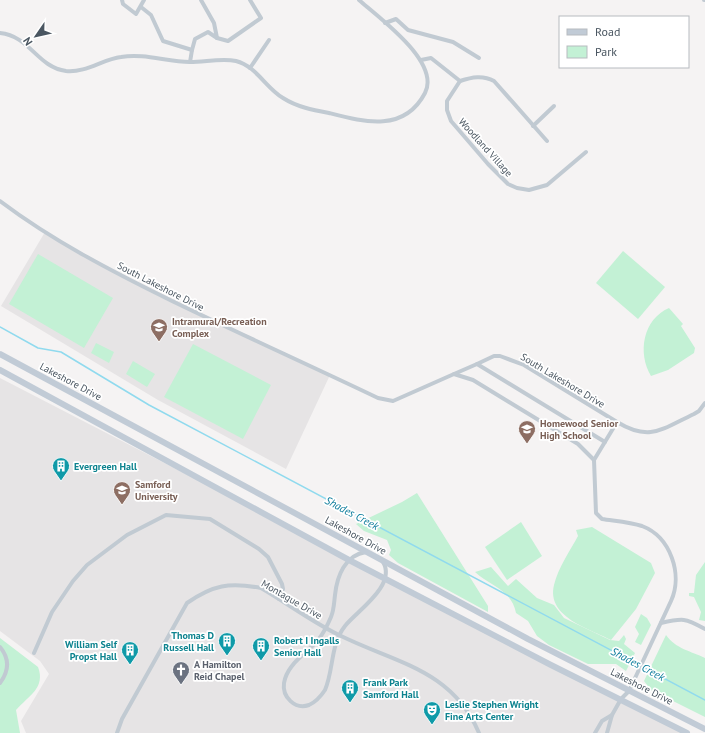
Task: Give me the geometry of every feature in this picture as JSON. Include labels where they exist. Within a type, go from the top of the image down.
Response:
[{"type":"main road","name":"Lakeshore Drive","points":[[0,354],[383,562],[628,691],[705,729]]},
{"type":"main road","points":[[0,370],[349,560],[550,665],[688,733]]},
{"type":"street","points":[[122,0],[123,4],[136,14],[144,0]]},
{"type":"street","points":[[201,0],[214,23],[217,38]]},
{"type":"street","points":[[190,62],[195,39],[208,32],[217,38],[228,40],[261,18],[250,0]]},
{"type":"street","points":[[0,33],[15,36],[45,63],[55,68],[68,71],[86,68],[119,57],[129,56],[190,62],[233,60],[250,68],[282,98],[299,106],[374,123],[390,121],[407,114],[420,102],[426,91],[428,83],[427,74],[421,60],[385,23],[359,0]]},
{"type":"street","points":[[141,7],[151,15],[163,41],[192,50]]},
{"type":"street","points":[[385,23],[396,19],[408,30],[453,42],[479,58]]},
{"type":"street","points":[[250,68],[269,40]]},
{"type":"street","points":[[421,60],[431,58],[460,81],[473,77],[489,78],[494,81],[547,141]]},
{"type":"street","name":"Woodland Village","points":[[460,81],[447,101],[447,110],[451,121],[488,164],[508,184],[517,188],[529,190],[547,185],[586,152]]},
{"type":"street","points":[[533,126],[554,106]]},
{"type":"street","name":"South Lakeshore Drive","points":[[0,201],[17,214],[68,246],[135,282],[378,398],[393,401],[411,395],[494,356],[500,356],[524,365],[617,422],[632,430],[646,434],[694,414],[699,411],[705,403]]},
{"type":"street","points":[[477,364],[605,442]]},
{"type":"street","points":[[454,374],[473,380],[578,444],[594,460]]},
{"type":"street","points":[[607,733],[612,715],[621,699],[628,691],[676,588],[674,561],[664,543],[643,527],[602,519],[597,516],[594,460],[617,422]]},
{"type":"street","points":[[34,653],[52,612],[77,576],[107,548],[127,535],[166,515],[210,519],[259,549],[268,557],[283,587],[279,599]]},
{"type":"street","points":[[366,552],[355,554],[349,560],[339,578],[334,608],[326,627],[318,640],[288,670],[284,689],[285,694],[297,705],[308,705],[322,694],[326,687],[333,653],[339,635],[350,620],[372,600],[385,578],[386,567],[383,562]]},
{"type":"street","name":"Montague Drive","points":[[117,733],[122,719],[176,619],[187,603],[205,591],[218,586],[247,586],[261,588],[339,635],[431,676],[450,689],[465,705],[479,733]]},
{"type":"street","points":[[661,623],[678,619],[688,620],[705,629]]},
{"type":"street","points":[[0,647],[8,662],[5,676],[0,683]]},
{"type":"street","points":[[595,733],[602,721],[612,715]]},
{"type":"shaded area","name":"Intramural/Recreation Complex","points":[[45,232],[117,272],[330,375],[286,469],[158,400],[1,306]]},
{"type":"shaded area","name":"Samford University","points":[[0,378],[687,733],[26,733],[21,721],[49,674],[40,661],[0,631]]},
{"type":"green space","points":[[623,251],[665,287],[638,319],[596,283]]},
{"type":"green space","points":[[38,254],[113,298],[84,348],[9,304]]},
{"type":"green space","points":[[669,308],[683,324],[681,326],[695,348],[694,353],[668,370],[651,376],[644,357],[645,338],[648,328],[653,320],[660,313]]},
{"type":"green space","points":[[96,343],[114,352],[109,363],[91,353]]},
{"type":"green space","points":[[193,344],[271,385],[243,439],[164,397]]},
{"type":"green space","points":[[133,361],[155,374],[147,387],[126,374]]},
{"type":"green space","points":[[417,493],[488,606],[488,612],[398,563],[389,555],[391,550],[387,540],[364,531],[356,524],[402,502]]},
{"type":"green space","points":[[521,522],[542,556],[507,580],[485,547]]},
{"type":"green space","points":[[592,527],[651,563],[655,573],[636,609],[611,640],[582,626],[563,614],[557,606],[553,596],[554,585],[558,572],[578,536],[576,530]]},
{"type":"green space","points":[[705,562],[705,621],[699,620],[701,612],[694,597],[689,596],[689,593],[694,593],[696,575]]},
{"type":"green space","points":[[491,567],[508,586],[516,579],[537,598],[554,605],[564,618],[610,640],[619,641],[624,635],[626,639],[624,644],[635,653],[626,671],[616,664],[588,664],[549,645],[537,636],[528,621],[516,613],[514,605],[510,599],[500,589],[475,572]]},
{"type":"green space","points":[[641,614],[647,618],[651,625],[641,645],[635,642],[639,634],[635,627]]},
{"type":"green space","points":[[666,635],[679,647],[705,658],[705,717],[651,690],[644,681]]},
{"type":"green space","points":[[0,638],[38,667],[40,674],[38,686],[16,710],[20,733],[0,733]]},
{"type":"waterway","name":"Shades Creek","points":[[0,327],[38,348],[61,352],[149,405],[705,700]]},
{"type":"place","name":"Intramural/Recreation Complex","points":[[159,342]]},
{"type":"place","name":"Homewood Senior High School","points":[[527,444]]},
{"type":"place","name":"Evergreen Hall","points":[[61,481]]},
{"type":"place","name":"Samford University","points":[[122,505]]},
{"type":"place","name":"Thomas D Russell Hall","points":[[227,656]]},
{"type":"place","name":"Robert I Ingalls Senior Hall","points":[[261,661]]},
{"type":"place","name":"William Self Propst Hall","points":[[130,665]]},
{"type":"place","name":"A Hamilton Reid Chapel","points":[[181,685]]},
{"type":"place","name":"Frank Park Samford Hall","points":[[350,703]]},
{"type":"place","name":"Leslie Stephen Wright Fine Arts Center","points":[[432,725]]}]
